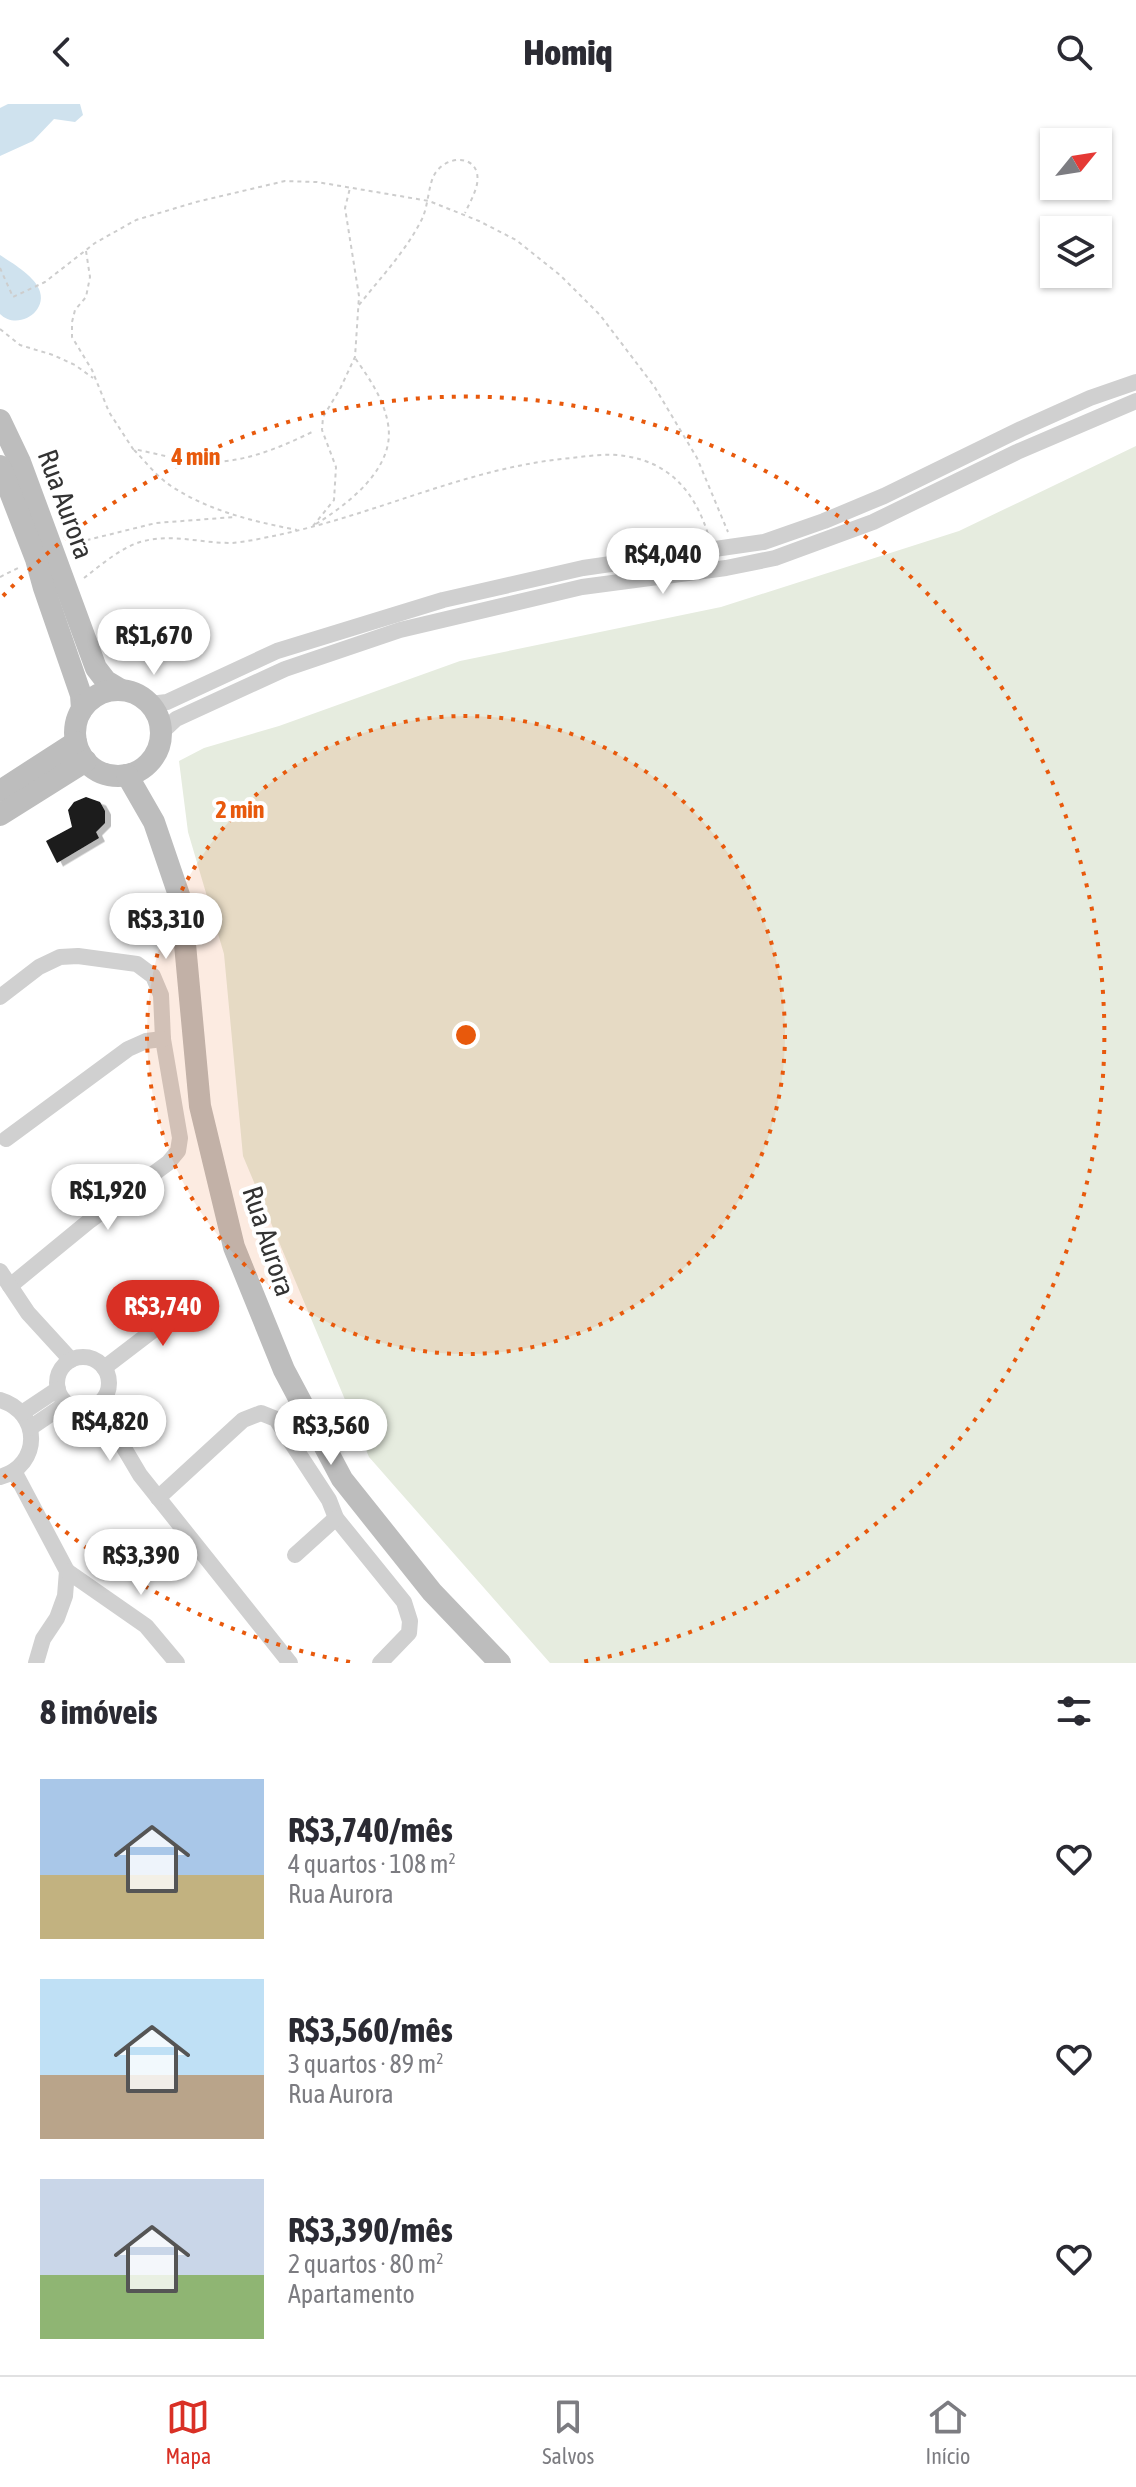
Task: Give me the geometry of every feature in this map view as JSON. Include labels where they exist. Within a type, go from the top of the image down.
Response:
[{"type":"street","points":[[150,704],[167,702],[277,651],[443,600],[583,568],[764,542],[884,496],[1048,416],[1136,382]]},
{"type":"street","points":[[161,733],[176,719],[285,669],[400,630],[582,587],[726,568],[775,558],[873,522],[1017,452],[1136,401]]},
{"type":"street","name":"Rua Aurora","points":[[0,420],[20,462],[44,555],[44,588],[81,695],[82,709]]},
{"type":"street","name":"Rua Aurora","points":[[0,466],[44,555],[67,593],[96,668],[106,681],[121,690]]},
{"type":"street","points":[[121,690],[142,696],[150,704],[157,713],[161,733],[159,746],[147,765],[127,775],[105,774],[81,752],[77,719],[82,709],[99,694],[121,690]]},
{"type":"street","points":[[0,791],[81,752]]},
{"type":"street","points":[[0,815],[81,752]]},
{"type":"street","name":"Rua Aurora","points":[[127,775],[154,822],[181,901],[200,1106],[234,1247],[284,1370],[342,1479],[432,1592],[500,1663]]},
{"type":"street","points":[[0,997],[39,967],[60,957],[78,956],[137,964],[153,976],[161,995],[163,1039],[180,1138],[178,1151],[168,1163],[88,1222],[10,1286]]},
{"type":"street","points":[[6,1139],[128,1049],[146,1041],[163,1039]]},
{"type":"street","points":[[0,1271],[28,1313],[71,1360]]},
{"type":"street","points":[[104,1368],[197,1297]]},
{"type":"street","points":[[85,1357],[99,1362],[104,1368],[108,1391],[98,1404],[83,1409],[62,1396],[59,1373],[71,1360],[85,1357]]},
{"type":"street","points":[[26,1421],[62,1396]]},
{"type":"street","points":[[0,1400],[10,1403],[26,1421],[31,1444],[20,1466],[7,1474],[67,1571],[146,1626],[177,1663]]},
{"type":"street","points":[[98,1404],[140,1475],[290,1663]]},
{"type":"street","points":[[158,1498],[243,1420],[261,1413],[276,1419],[329,1500],[336,1518],[404,1602],[410,1621],[409,1633],[380,1663]]},
{"type":"street","points":[[295,1555],[336,1518]]},
{"type":"street","points":[[36,1663],[43,1639],[57,1618],[65,1596],[67,1571]]},
{"type":"path","points":[[358,306],[412,236],[429,201],[431,183],[437,171],[461,158],[475,169],[477,182],[464,215]]},
{"type":"path","points":[[0,268],[13,297],[45,282],[86,250],[136,220],[285,181],[317,182],[429,201],[516,240],[560,275],[600,315],[654,386],[697,458],[727,525],[733,548]]},
{"type":"path","points":[[312,527],[334,500],[336,467],[322,430],[323,417],[355,357],[359,296],[345,208],[350,187]]},
{"type":"path","points":[[86,250],[90,277],[86,297],[75,310],[72,337],[86,358],[109,412],[133,449],[168,485],[209,507],[235,517],[298,530]]},
{"type":"path","points":[[0,329],[20,345],[75,365],[94,379]]},
{"type":"path","points":[[312,527],[336,511],[365,484],[383,460],[389,441],[388,424],[379,397],[355,357]]},
{"type":"path","points":[[133,449],[212,463],[252,458],[312,432]]},
{"type":"path","points":[[67,593],[103,563],[141,542],[176,539],[231,543],[312,527],[509,466],[609,454],[628,456],[658,467],[681,483],[700,508],[713,551]]},
{"type":"path","points":[[0,577],[86,539],[156,523],[235,517]]},
{"type":"shaded area","points":[[1136,446],[1136,1663],[550,1663],[369,1457],[243,1156],[224,954],[188,832],[179,761],[204,748],[279,726],[460,661],[721,607],[959,531]]},
{"type":"water","points":[[8,104],[80,104],[83,115],[75,122],[54,119],[33,141],[0,156],[0,108]]},
{"type":"water","points":[[0,255],[27,274],[39,289],[40,305],[36,312],[22,320],[7,319],[0,314]]},
{"type":"building","points":[[86,797],[100,802],[105,811],[105,823],[96,832],[99,838],[57,863],[46,841],[72,827],[68,810],[74,802]]}]
